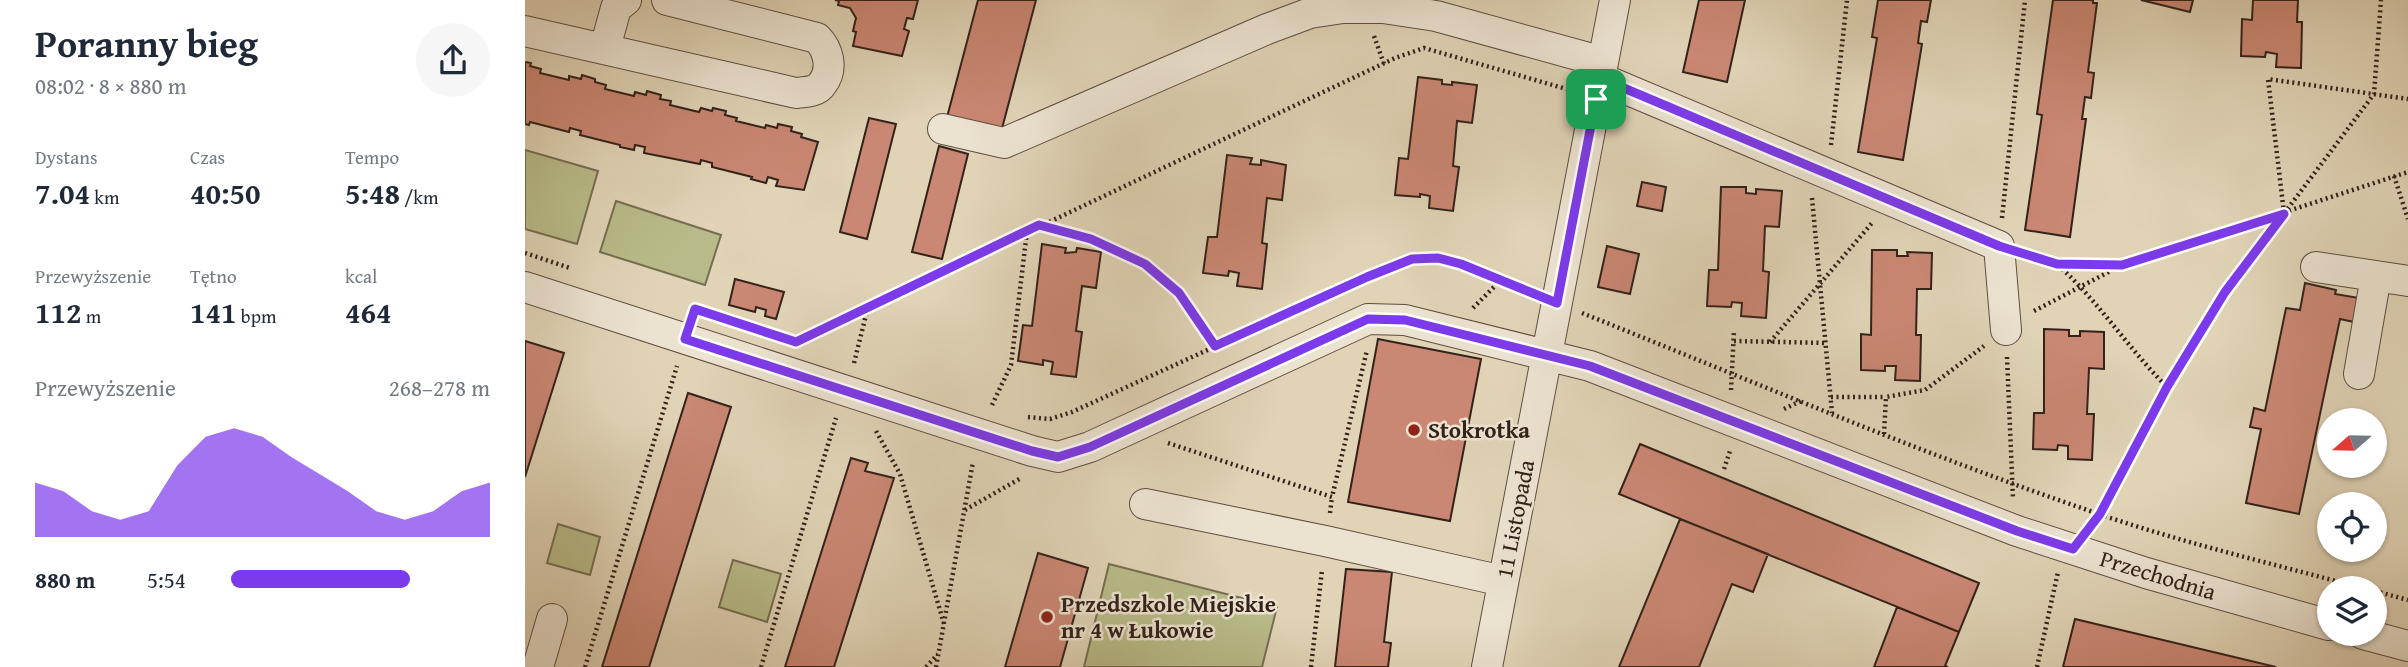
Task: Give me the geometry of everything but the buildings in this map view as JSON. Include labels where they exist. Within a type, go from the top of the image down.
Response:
[{"type":"street","points":[[605,48],[616,8],[626,0]]},
{"type":"street","points":[[525,31],[796,93],[812,91],[823,84],[829,65],[826,48],[817,38],[667,0]]},
{"type":"street","name":"11 Listopada","points":[[1487,667],[1615,0]]},
{"type":"street","points":[[943,130],[1004,143],[1310,13],[1343,8],[1383,8],[1436,16],[1599,80],[1999,246],[2006,330]]},
{"type":"street","points":[[2316,267],[2408,281]]},
{"type":"street","points":[[2359,374],[2376,276]]},
{"type":"street","points":[[525,287],[1032,451],[1058,457]]},
{"type":"street","name":"Przechodnia","points":[[1058,457],[1090,447],[1368,319],[1405,320],[1590,366],[2017,531],[2146,573],[2317,622]]},
{"type":"street","points":[[1145,504],[1503,581]]},
{"type":"street","points":[[538,667],[552,619]]},
{"type":"street","points":[[2387,640],[2408,646]]},
{"type":"path","points":[[1832,413],[1820,282],[1818,170],[1847,0]]},
{"type":"path","points":[[2025,0],[1999,246],[2057,264],[2122,265]]},
{"type":"path","points":[[2037,667],[2060,565],[2100,514],[2167,387],[2225,292],[2374,94],[2381,0]]},
{"type":"path","points":[[807,345],[796,342],[1395,58],[1424,48],[1599,80]]},
{"type":"path","points":[[2284,214],[2268,79],[2408,99]]},
{"type":"path","points":[[1831,397],[1886,397],[1925,390],[2028,314],[2122,265],[2408,172]]},
{"type":"path","points":[[2394,176],[2408,219]]},
{"type":"path","points":[[1770,342],[1891,201]]},
{"type":"path","points":[[1039,225],[1091,239],[1145,264],[1179,293],[1215,346]]},
{"type":"path","points":[[992,405],[1011,365],[1027,232]]},
{"type":"path","points":[[525,253],[577,270]]},
{"type":"path","points":[[1025,416],[1050,419],[1072,412],[1367,277],[1412,259],[1438,258],[1461,264],[2011,483],[2100,514],[2317,576]]},
{"type":"path","points":[[2057,264],[2083,287],[2167,387]]},
{"type":"path","points":[[761,667],[851,392],[854,361],[868,306]]},
{"type":"path","points":[[1127,430],[1332,497],[1374,319]]},
{"type":"path","points":[[2006,330],[2011,483],[2017,531]]},
{"type":"path","points":[[1729,419],[1734,331]]},
{"type":"path","points":[[585,667],[685,339]]},
{"type":"path","points":[[1734,341],[1827,343]]},
{"type":"path","points":[[843,357],[867,365]]},
{"type":"path","points":[[851,392],[900,474],[944,624]]},
{"type":"path","points":[[1884,434],[1886,397]]},
{"type":"path","points":[[979,401],[1003,409]]},
{"type":"path","points":[[936,667],[978,433]]},
{"type":"path","points":[[964,510],[1058,457]]},
{"type":"path","points":[[1311,667],[1325,541]]},
{"type":"path","points":[[2387,594],[2408,600]]},
{"type":"path","points":[[926,667],[938,653]]},
{"type":"green space","points":[[525,150],[598,171],[577,244],[525,229]]},
{"type":"green space","points":[[616,201],[721,235],[705,285],[600,252]]},
{"type":"green space","points":[[558,524],[600,537],[590,575],[547,563]]},
{"type":"green space","points":[[733,560],[781,574],[767,622],[719,607]]},
{"type":"green space","points":[[1109,564],[1277,607],[1262,667],[1084,667]]},
{"type":"place","name":"Stokrotka","points":[[1414,430]]},
{"type":"place","name":"Przedszkole Miejskie nr 4 w Łukowie","points":[[1047,617]]},
{"type":"route","points":[[1600,78],[1999,246],[2057,264],[2122,265],[2284,214],[2225,292],[2167,387],[2100,514],[2073,549],[2017,531],[1590,366],[1405,320],[1368,319],[1090,447],[1058,457],[1032,451],[685,339],[695,309],[796,342],[1039,225],[1091,239],[1145,264],[1179,293],[1215,346],[1412,259],[1438,258],[1461,264],[1557,303],[1596,99],[1600,78]]}]
